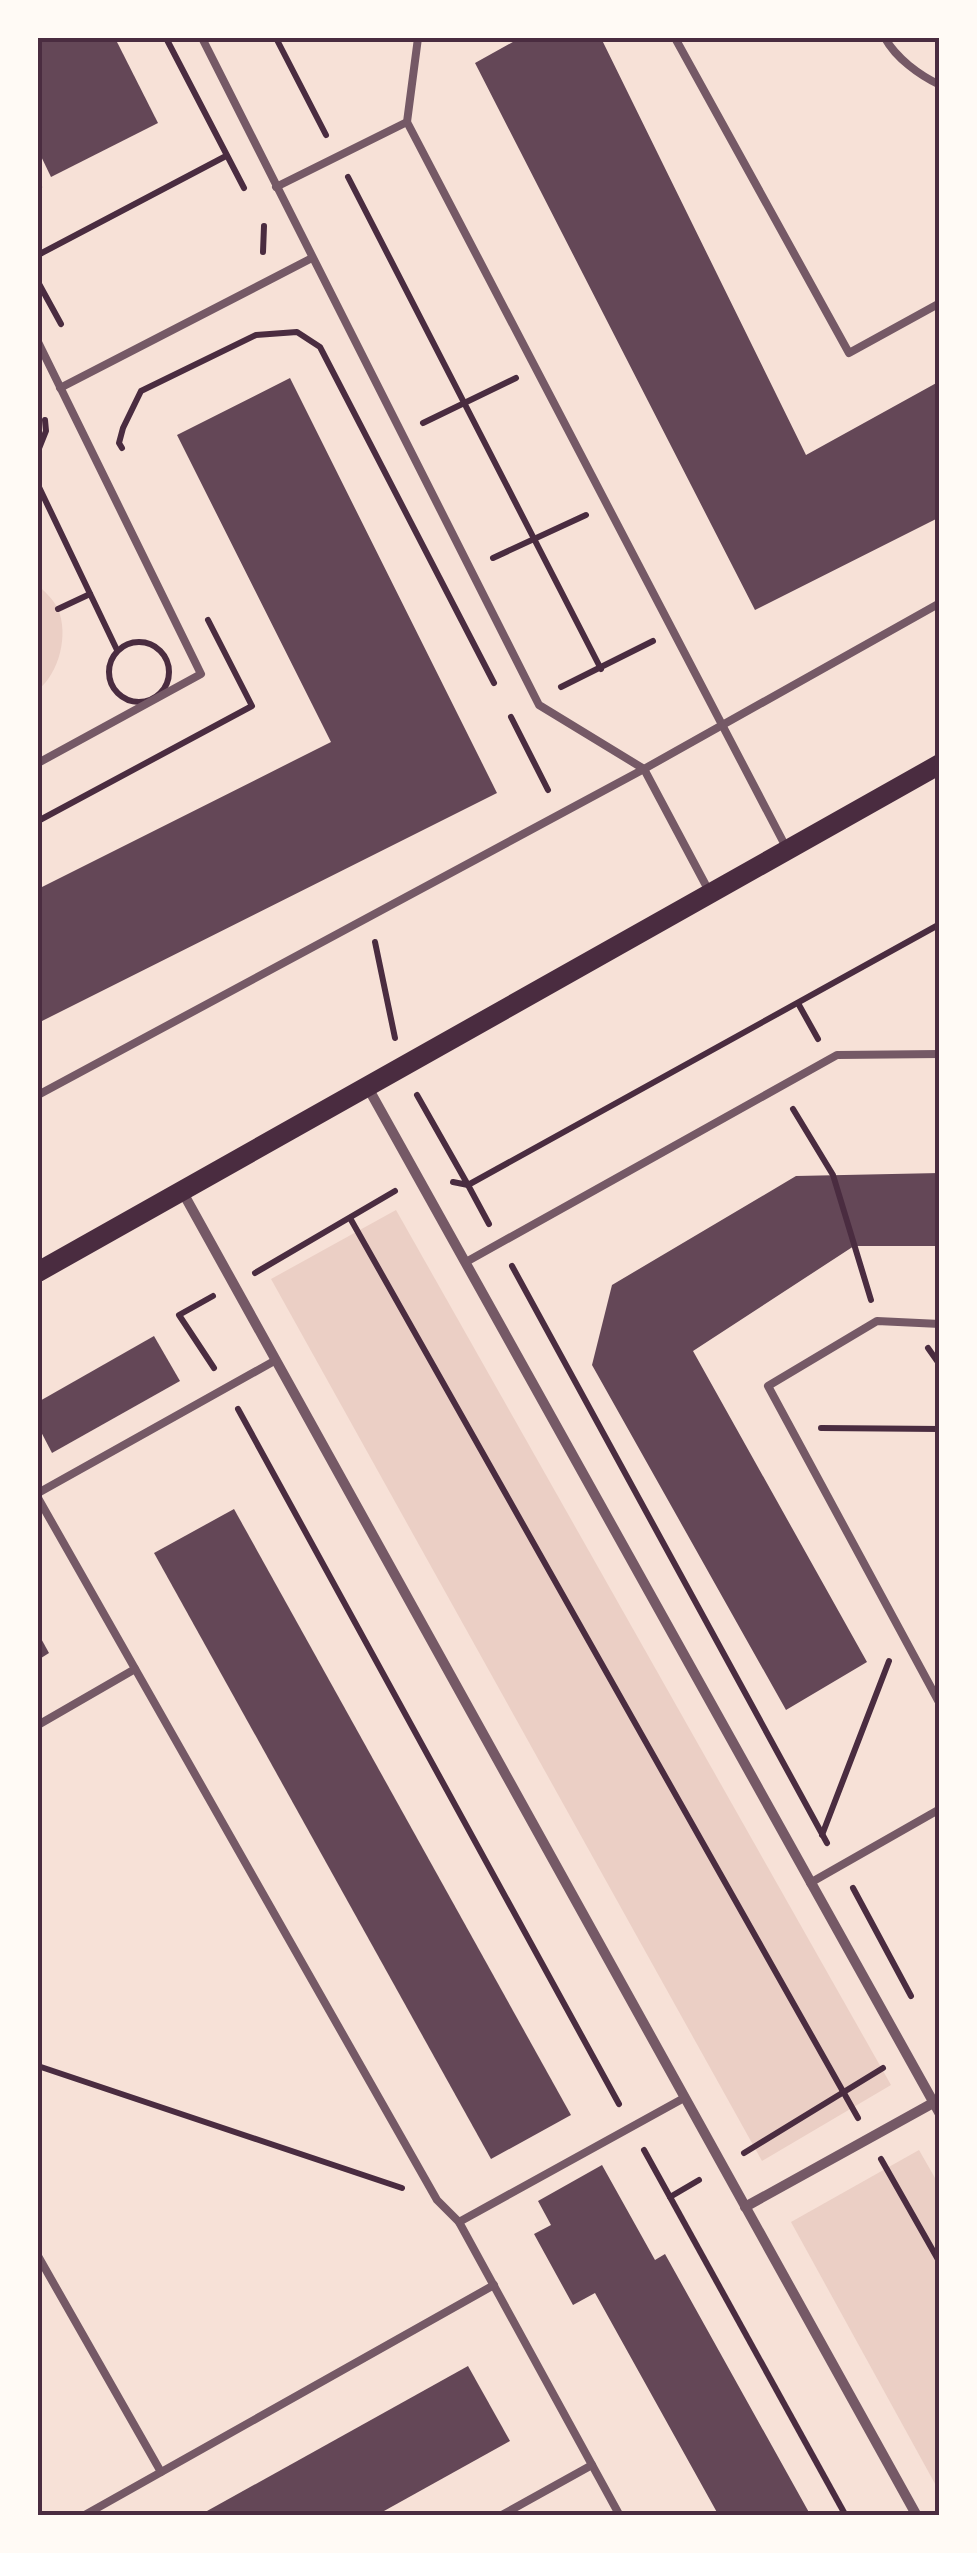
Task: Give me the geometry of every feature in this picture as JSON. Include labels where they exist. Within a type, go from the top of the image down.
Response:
[{"type":"main road","points":[[38,1272],[940,764]]},
{"type":"street","points":[[368,1086],[940,2114]]},
{"type":"street","points":[[181,1190],[917,2516]]},
{"type":"street","points":[[745,2207],[933,2103]]},
{"type":"lane","points":[[202,38],[536,698],[644,768],[710,892]]},
{"type":"lane","points":[[418,38],[407,122],[788,849]]},
{"type":"lane","points":[[676,38],[849,353],[940,303]]},
{"type":"lane","points":[[885,38],[892,50],[926,78],[940,84]]},
{"type":"lane","points":[[276,187],[407,122]]},
{"type":"lane","points":[[60,388],[312,258]]},
{"type":"lane","points":[[38,342],[201,674],[38,763]]},
{"type":"lane","points":[[38,1095],[560,814],[940,603]]},
{"type":"lane","points":[[466,1262],[837,1056],[940,1054]]},
{"type":"lane","points":[[940,1324],[877,1320],[768,1386],[940,1704]]},
{"type":"lane","points":[[276,1360],[38,1495],[437,2200],[459,2222],[620,2516]]},
{"type":"lane","points":[[38,1726],[136,1669]]},
{"type":"lane","points":[[810,1883],[940,1808]]},
{"type":"lane","points":[[459,2222],[684,2098]]},
{"type":"lane","points":[[38,2256],[161,2472]]},
{"type":"lane","points":[[83,2516],[494,2285]]},
{"type":"lane","points":[[500,2516],[592,2465]]},
{"type":"path","points":[[166,38],[250,200]]},
{"type":"path","points":[[276,38],[601,669]]},
{"type":"path","points":[[38,255],[226,156]]},
{"type":"path","points":[[258,214],[266,229],[260,260]]},
{"type":"path","points":[[38,282],[69,340]]},
{"type":"path","points":[[128,460],[119,443],[122,428],[141,391],[256,334],[297,332],[320,347],[498,692]]},
{"type":"path","points":[[401,433],[535,369]]},
{"type":"path","points":[[38,451],[46,430],[42,406]]},
{"type":"path","points":[[38,484],[117,651]]},
{"type":"path","points":[[470,568],[606,505]]},
{"type":"path","points":[[58,609],[90,594]]},
{"type":"path","points":[[38,821],[252,706],[208,618]]},
{"type":"path","points":[[536,698],[671,631]]},
{"type":"path","points":[[145,642],[162,652],[170,671],[164,690],[148,702],[128,701],[113,688],[109,668],[117,651],[126,644],[145,642]]},
{"type":"path","points":[[507,709],[560,814]]},
{"type":"path","points":[[369,916],[402,1069],[919,2012]]},
{"type":"path","points":[[226,1388],[179,1315],[418,1177],[468,1184],[940,924]]},
{"type":"path","points":[[799,1005],[830,1060]]},
{"type":"path","points":[[780,1087],[833,1175],[877,1320]]},
{"type":"path","points":[[350,1218],[940,2263]]},
{"type":"path","points":[[791,1428],[940,1429]]},
{"type":"path","points":[[822,1835],[901,1632]]},
{"type":"path","points":[[38,2066],[437,2200]]},
{"type":"path","points":[[670,2197],[846,2516]]},
{"type":"shaded area","points":[[38,585],[56,606],[62,642],[52,674],[38,690]]},
{"type":"shaded area","points":[[396,1210],[891,2085],[762,2161],[271,1279]]},
{"type":"shaded area","points":[[919,2150],[939,2185],[939,2491],[791,2222]]},
{"type":"building","points":[[38,38],[115,38],[158,123],[51,177],[38,150]]},
{"type":"building","points":[[520,38],[601,38],[806,455],[940,381],[940,517],[755,610],[475,63]]},
{"type":"building","points":[[290,378],[497,793],[38,1023],[38,889],[331,742],[177,435]]},
{"type":"building","points":[[940,1173],[940,1246],[854,1246],[693,1351],[867,1662],[786,1710],[592,1365],[612,1285],[796,1176]]},
{"type":"building","points":[[154,1336],[180,1381],[52,1453],[38,1426],[38,1402]]},
{"type":"building","points":[[234,1509],[571,2115],[491,2159],[154,1553]]},
{"type":"building","points":[[38,1633],[49,1653],[38,1660]]},
{"type":"building","points":[[602,2165],[655,2260],[665,2254],[811,2516],[719,2516],[595,2293],[573,2305],[534,2234],[551,2225],[538,2201]]},
{"type":"building","points":[[468,2366],[510,2441],[375,2516],[198,2516]]}]
